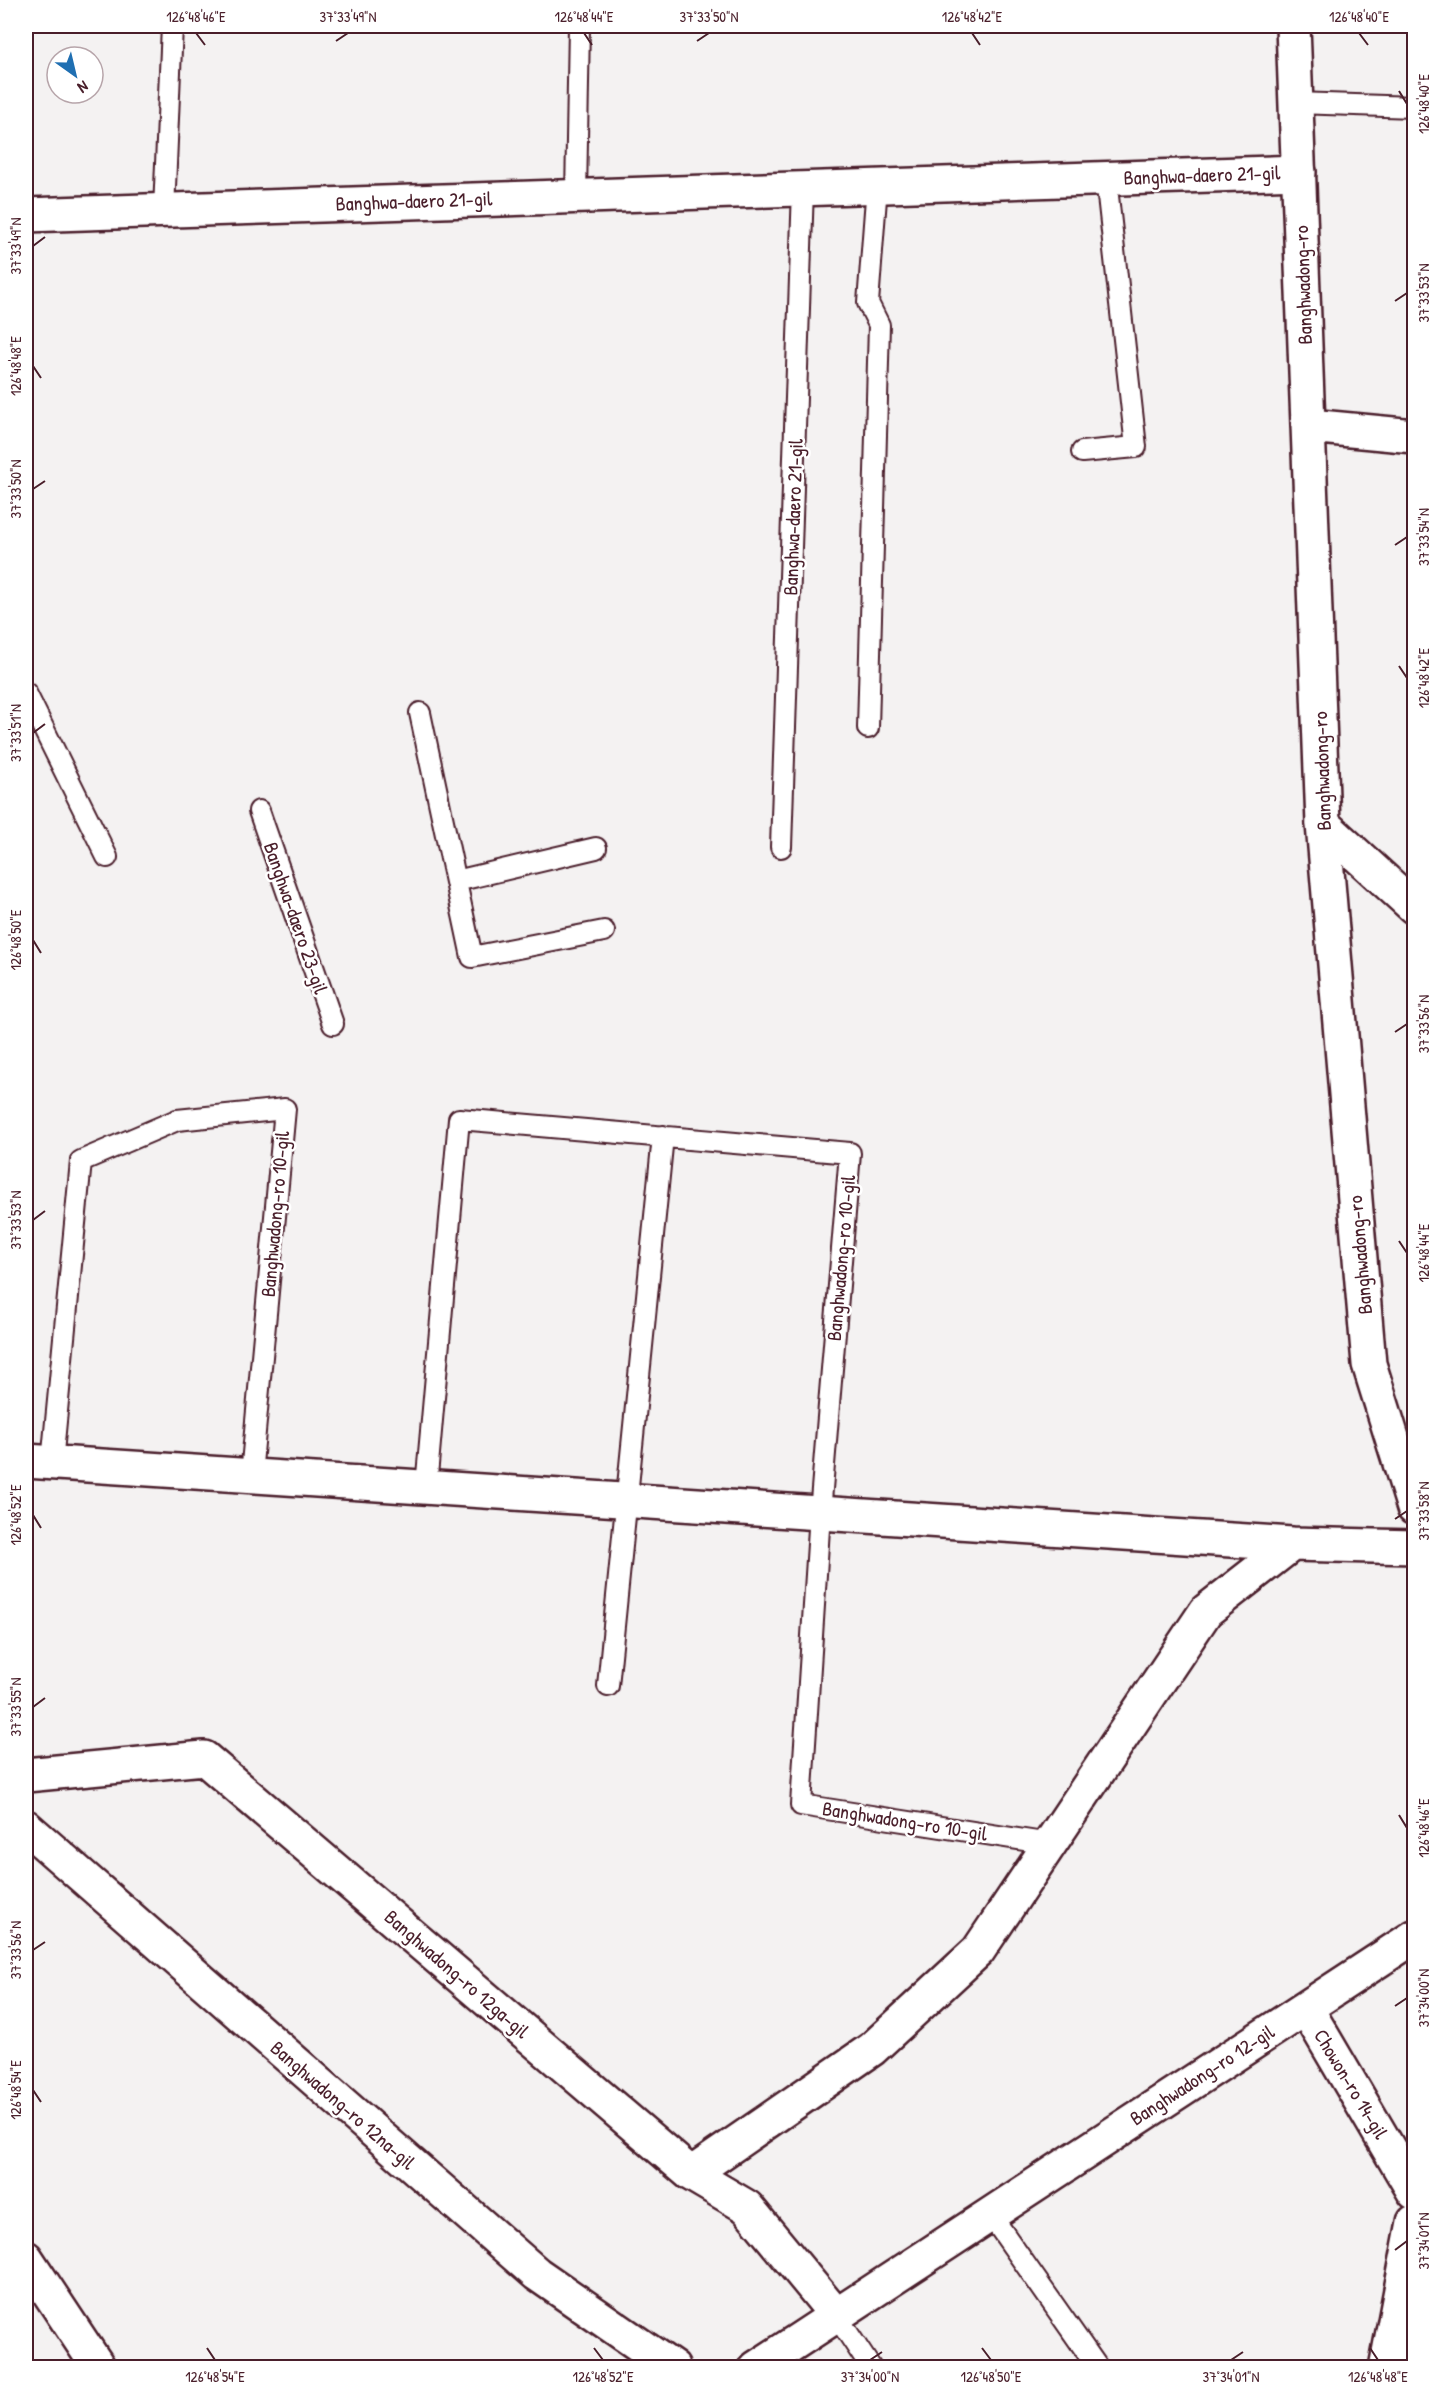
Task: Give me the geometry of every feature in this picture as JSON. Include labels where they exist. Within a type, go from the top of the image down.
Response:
[{"type":"street","name":"Banghwadong-ro","points":[[1293,26],[1323,824],[1369,1364],[1414,1508]]},
{"type":"street","name":"Banghwa-daero 21-gil","points":[[26,214],[1299,172]]},
{"type":"street","points":[[1309,426],[1414,436]]},
{"type":"street","points":[[1323,824],[1414,907]]},
{"type":"street","name":"Banghwadong-ro 10-gil","points":[[39,1462],[1292,1544],[1414,1547]]},
{"type":"street","points":[[691,2174],[872,2049],[978,1951],[1206,1611],[1292,1544]]},
{"type":"street","name":"Banghwadong-ro 12ga-gil","points":[[26,1775],[204,1758],[691,2174],[747,2207],[836,2314]]},
{"type":"street","name":"Banghwadong-ro 12na-gil","points":[[26,1827],[537,2274],[673,2367]]},
{"type":"street","name":"Banghwadong-ro 12-gil","points":[[756,2367],[1414,1937]]},
{"type":"street","name":"Chowon-ro 14-gil","points":[[1305,2008],[1414,2192]]},
{"type":"street","points":[[1386,2367],[1414,2222]]},
{"type":"street","points":[[26,2258],[99,2367]]},
{"type":"lane","points":[[165,210],[172,26]]},
{"type":"lane","points":[[576,196],[579,26]]},
{"type":"lane","points":[[1296,103],[1414,107]]},
{"type":"lane","name":"Banghwa-daero 21-gil","points":[[1082,452],[1136,447],[1106,178]]},
{"type":"lane","points":[[868,728],[879,325],[868,303],[878,185]]},
{"type":"lane","name":"Banghwa-daero 21-gil","points":[[781,847],[803,188]]},
{"type":"lane","points":[[26,693],[107,857]]},
{"type":"lane","points":[[420,713],[472,957],[604,931]]},
{"type":"lane","name":"Banghwa-daero 23-gil","points":[[259,812],[333,1024]]},
{"type":"lane","points":[[456,881],[596,848]]},
{"type":"lane","name":"Banghwadong-ro 10-gil","points":[[39,1462],[81,1161],[177,1120],[285,1109],[251,1475]]},
{"type":"lane","name":"Banghwadong-ro 10-gil","points":[[426,1487],[459,1119],[850,1153],[820,1513],[801,1805],[1050,1844]]},
{"type":"lane","points":[[608,1686],[663,1136]]},
{"type":"lane","points":[[990,2214],[1098,2367]]},
{"type":"lane","points":[[836,2314],[872,2367]]}]
